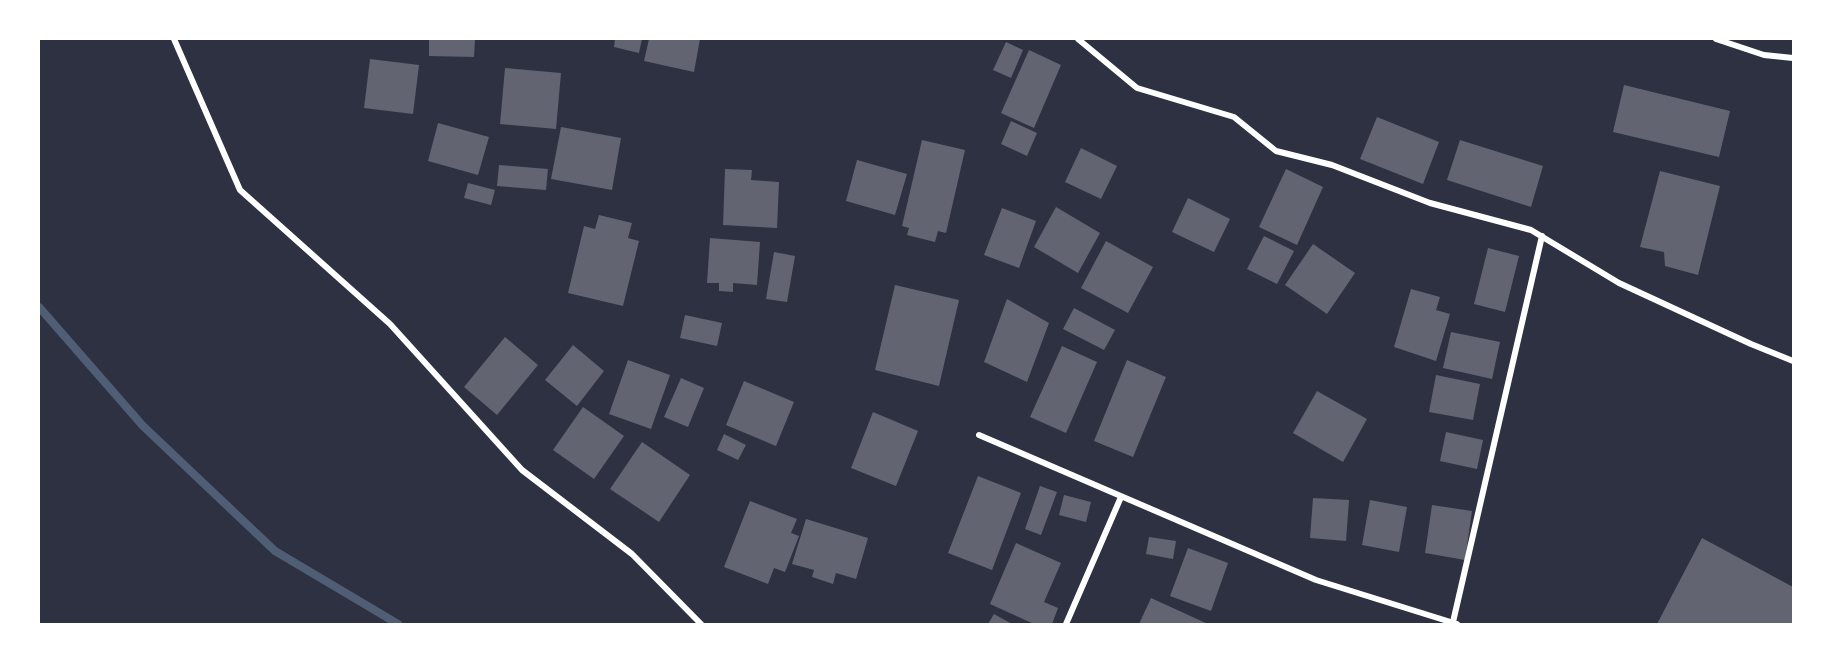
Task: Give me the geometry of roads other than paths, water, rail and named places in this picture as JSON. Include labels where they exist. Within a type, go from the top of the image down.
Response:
[{"type":"street","points":[[1078,39],[1137,88],[1234,117],[1276,151],[1332,165],[1430,203],[1531,230],[1619,283],[1793,361]]},
{"type":"street","points":[[1716,39],[1764,55],[1793,58]]},
{"type":"street","points":[[178,40],[240,190],[390,324],[522,470],[632,554],[701,624]]},
{"type":"street","points":[[979,435],[1316,580],[1455,623],[1542,236]]},
{"type":"street","points":[[1066,624],[1121,497]]},
{"type":"waterway","points":[[39,307],[143,426],[275,551],[398,624]]}]
